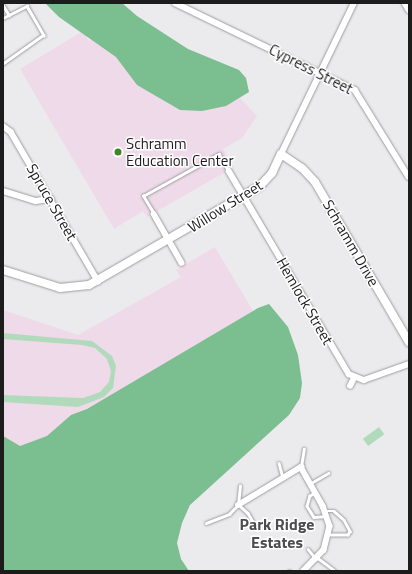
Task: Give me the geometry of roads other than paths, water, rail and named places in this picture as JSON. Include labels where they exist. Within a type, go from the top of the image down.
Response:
[{"type":"street","name":"Cypress Street","points":[[175,3],[320,72],[358,93],[409,177]]},
{"type":"street","name":"Willow Street","points":[[3,270],[60,288],[80,288],[98,281],[244,196],[266,181],[281,154],[354,3]]},
{"type":"street","points":[[405,3],[409,10]]},
{"type":"street","name":"Spruce Street","points":[[4,126],[12,132],[98,281]]},
{"type":"street","name":"Schramm Drive","points":[[281,154],[302,168],[315,182],[409,342]]},
{"type":"street","name":"Hemlock Street","points":[[229,171],[346,371],[354,378]]},
{"type":"street","points":[[3,191],[36,201],[51,199]]},
{"type":"street","points":[[154,214],[182,264]]},
{"type":"street","points":[[350,386],[354,378],[368,379],[409,364]]},
{"type":"street","points":[[238,505],[300,468],[327,513],[329,535],[317,558],[304,571]]},
{"type":"lane","points":[[3,5],[9,15]]},
{"type":"lane","points":[[3,18],[27,6],[43,37],[3,64]]},
{"type":"lane","points":[[154,214],[144,196],[219,154],[229,171]]},
{"type":"lane","points":[[300,468],[304,449]]},
{"type":"lane","points":[[278,463],[283,478]]},
{"type":"lane","points":[[310,484],[328,474]]},
{"type":"lane","points":[[206,523],[229,514],[238,505],[240,486]]},
{"type":"lane","points":[[316,493],[310,496],[307,506],[314,517],[334,510],[344,520],[350,531],[348,535],[329,535]]},
{"type":"lane","points":[[238,505],[248,513],[255,525]]},
{"type":"lane","points":[[308,549],[317,558],[335,571]]},
{"type":"place","name":"Schramm Education Center","points":[[118,152]]},
{"type":"district","name":"Park Ridge Estates","points":[[277,533]]}]
